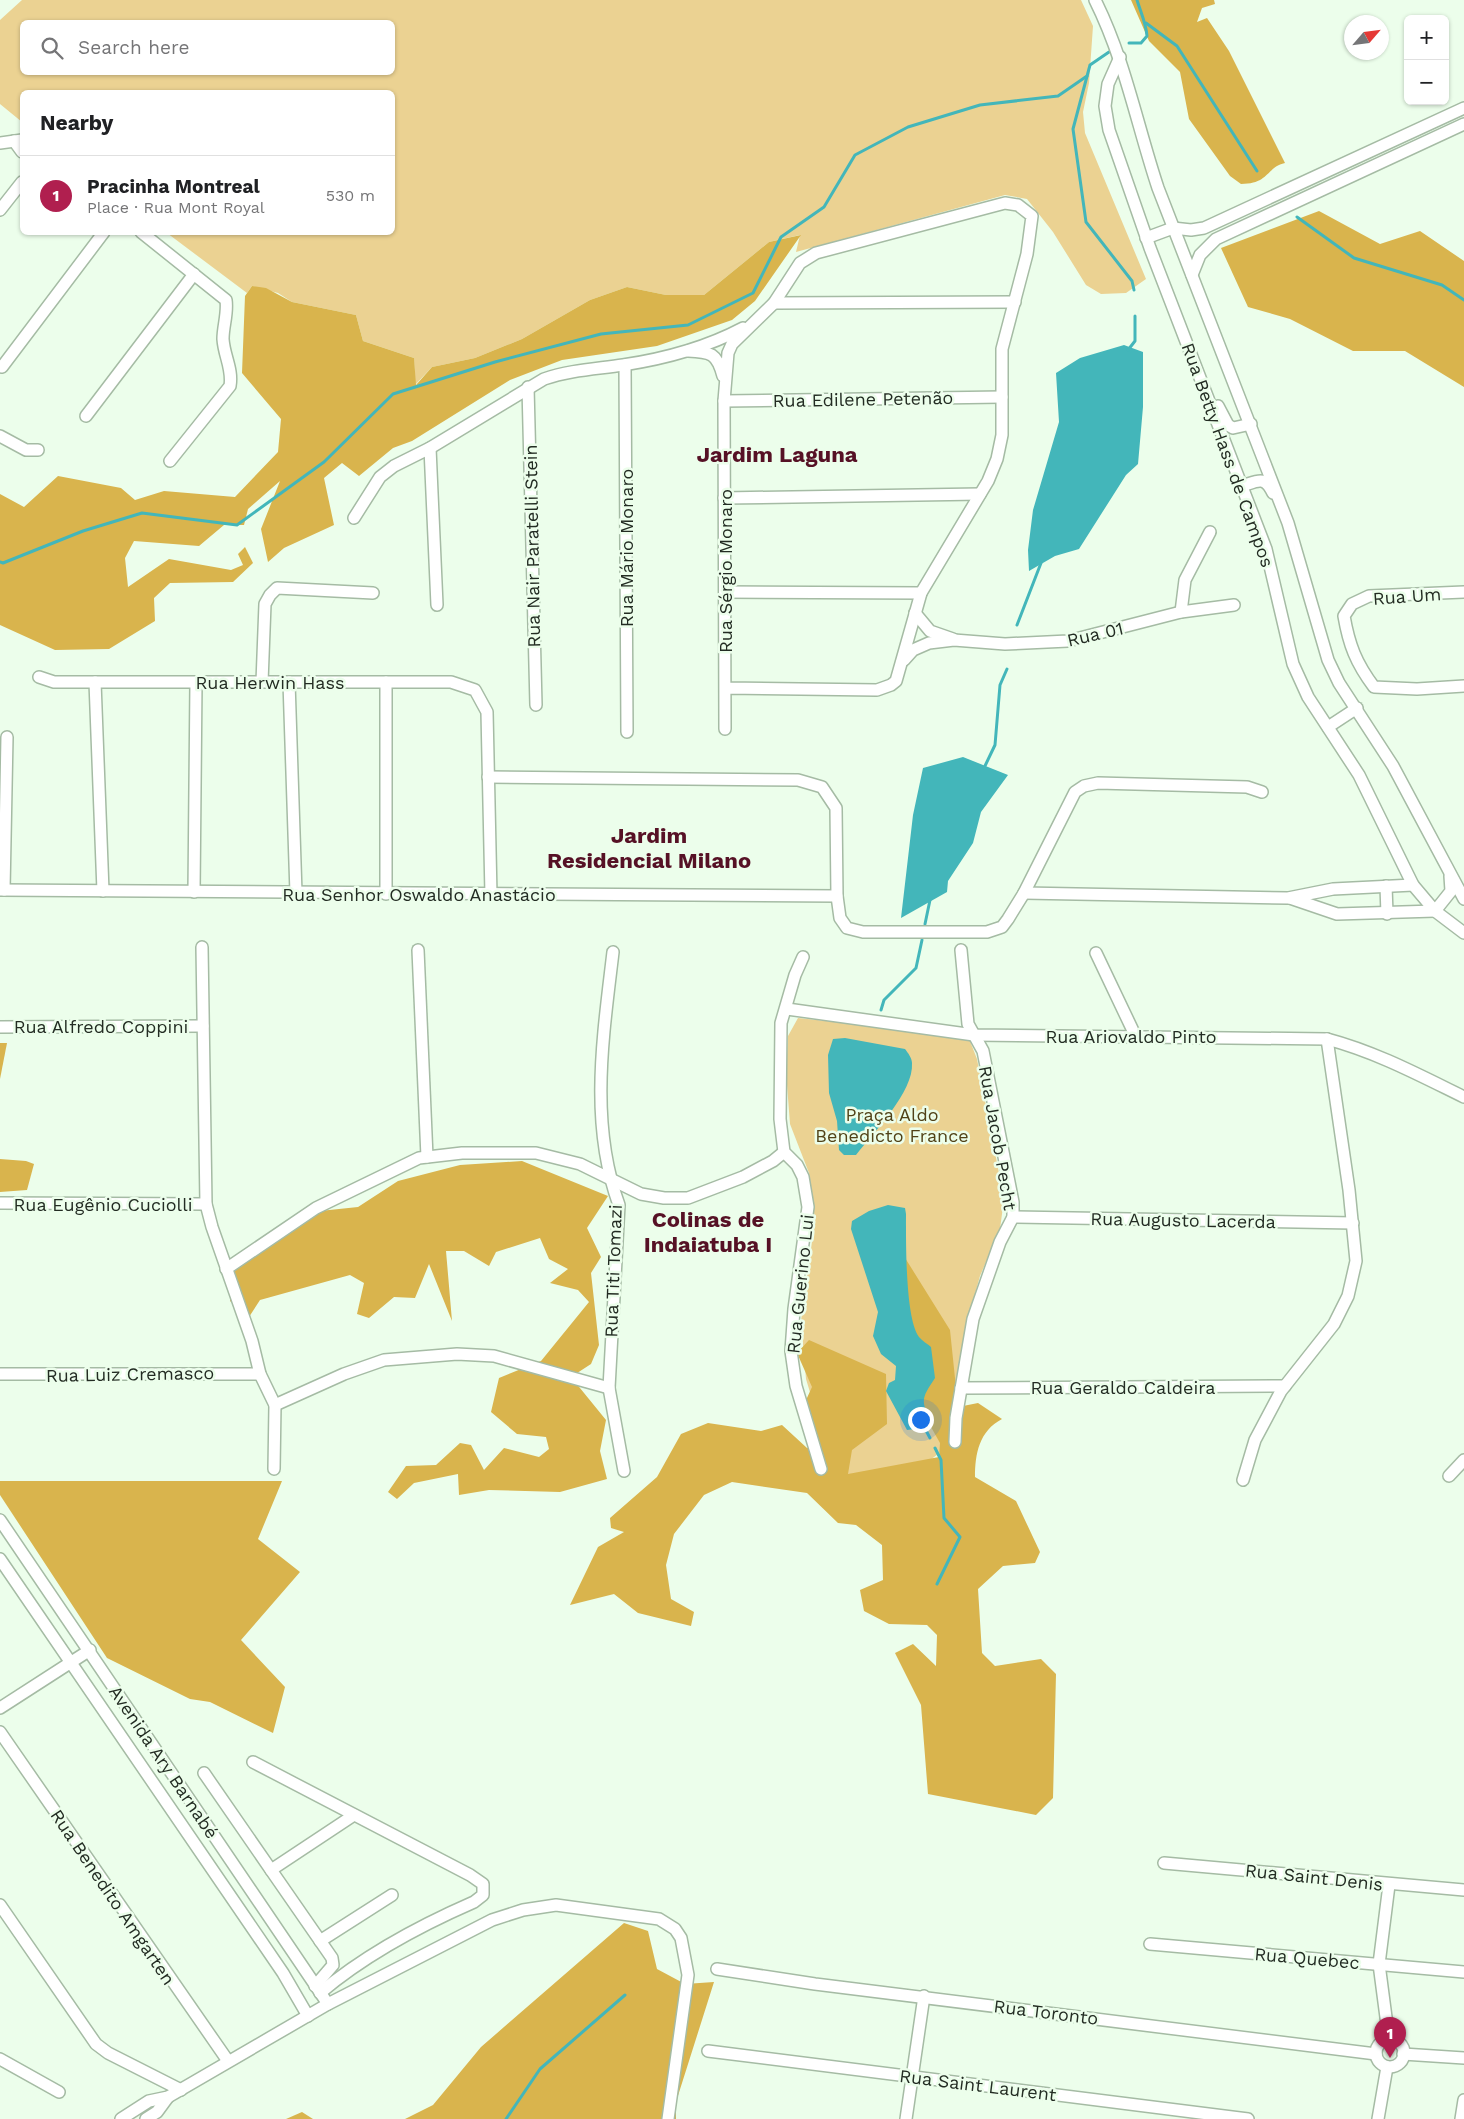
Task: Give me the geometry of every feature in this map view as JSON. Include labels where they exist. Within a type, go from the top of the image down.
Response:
[{"type":"street","name":"Rua Betty Hass de Campos","points":[[1095,0],[1120,57],[1140,134],[1173,228],[1288,523],[1328,660],[1339,683],[1393,766],[1464,899]]},
{"type":"street","name":"Rua Betty Hass de Campos","points":[[1120,57],[1108,84],[1106,114],[1117,155],[1146,238],[1266,549],[1293,664],[1308,697],[1359,775],[1414,885],[1435,911],[1464,933]]},
{"type":"street","points":[[1146,238],[1173,228],[1191,230],[1204,228],[1464,108]]},
{"type":"street","points":[[1192,275],[1200,255],[1216,239],[1464,124]]},
{"type":"street","points":[[0,143],[18,141]]},
{"type":"street","points":[[0,210],[20,185]]},
{"type":"street","points":[[724,382],[728,353],[732,344],[774,303],[800,263],[816,253],[1005,203],[1018,205],[1032,216],[1028,254],[1002,350],[1002,435],[997,459],[988,481],[921,592],[897,678],[891,685],[877,690],[726,688]]},
{"type":"street","points":[[2,367],[102,235]]},
{"type":"street","points":[[145,235],[226,300],[227,308],[223,340],[232,374],[230,386],[170,461]]},
{"type":"street","points":[[86,416],[194,274]]},
{"type":"street","points":[[774,303],[1015,302]]},
{"type":"street","points":[[354,518],[380,477],[394,466],[430,448],[528,387],[562,372],[625,365],[684,351],[737,331],[756,321]]},
{"type":"street","points":[[684,351],[706,352],[714,356],[719,362],[724,382]]},
{"type":"street","points":[[1196,364],[1228,425],[1233,428],[1239,428],[1251,424]]},
{"type":"street","name":"Rua Mário Monaro","points":[[625,365],[627,732]]},
{"type":"street","name":"Rua Sérgio Monaro","points":[[724,382],[725,729]]},
{"type":"street","name":"Rua Nair Paratelli Stein","points":[[528,387],[536,705]]},
{"type":"street","name":"Rua Edilene Petenão","points":[[724,401],[1002,397]]},
{"type":"street","points":[[0,436],[26,450],[38,450]]},
{"type":"street","points":[[430,448],[437,605]]},
{"type":"street","points":[[1242,486],[1258,481],[1267,482],[1288,523]]},
{"type":"street","points":[[724,498],[980,494]]},
{"type":"street","points":[[1182,612],[1185,580],[1210,532]]},
{"type":"street","points":[[262,682],[265,604],[277,588],[373,593]]},
{"type":"street","points":[[725,592],[921,592]]},
{"type":"street","name":"Rua Um","points":[[1464,592],[1369,596],[1352,604],[1344,616],[1348,640],[1359,668],[1374,687],[1417,689],[1464,686]]},
{"type":"street","name":"Rua 01","points":[[901,664],[913,650],[920,646],[954,640],[1005,644],[1068,642],[1182,612],[1234,605]]},
{"type":"street","name":"Rua 01","points":[[915,613],[930,631],[954,640]]},
{"type":"street","name":"Rua Herwin Hass","points":[[39,677],[54,682],[451,682],[475,690],[487,712],[488,777]]},
{"type":"street","points":[[95,682],[103,891]]},
{"type":"street","points":[[194,892],[196,682]]},
{"type":"street","points":[[289,682],[296,893]]},
{"type":"street","points":[[386,682],[386,894]]},
{"type":"street","points":[[1328,727],[1357,708]]},
{"type":"street","points":[[2,890],[7,737]]},
{"type":"street","points":[[491,895],[488,777],[798,780],[822,787],[836,808],[837,896],[843,924],[855,931],[987,932],[1002,927],[1024,893],[1075,792],[1084,786],[1098,783],[1247,787],[1262,792]]},
{"type":"street","points":[[1288,898],[1337,914],[1435,911],[1451,891],[1450,871]]},
{"type":"street","points":[[1024,893],[1288,898],[1332,889],[1414,885]]},
{"type":"street","points":[[1386,886],[1386,914]]},
{"type":"street","name":"Rua Senhor Oswaldo Anastácio","points":[[2,890],[837,896]]},
{"type":"street","points":[[202,948],[206,1204],[226,1269],[252,1341],[260,1374],[275,1405],[274,1469]]},
{"type":"street","points":[[418,950],[427,1157]]},
{"type":"street","name":"Rua Jacob Pecht","points":[[955,1442],[961,1388],[973,1319],[1000,1242],[1013,1217],[1013,1202],[983,1050],[968,1024],[961,950]]},
{"type":"street","name":"Rua Titi Tomazi","points":[[613,952],[601,1052],[600,1099],[609,1178],[619,1205],[609,1388],[624,1471]]},
{"type":"street","points":[[1096,953],[1135,1035]]},
{"type":"street","points":[[226,1269],[316,1208],[419,1158],[462,1153],[536,1153],[580,1164],[641,1194],[664,1198],[688,1198],[743,1177],[773,1161],[784,1152],[780,1119],[781,1023],[787,1010],[795,975],[803,957]]},
{"type":"street","name":"Rua Ariovaldo Pinto","points":[[787,1010],[974,1035],[1135,1035],[1327,1039],[1355,1046],[1394,1062],[1464,1097]]},
{"type":"street","name":"Rua Alfredo Coppini","points":[[0,1027],[203,1026]]},
{"type":"street","points":[[1243,1480],[1254,1440],[1285,1386],[1334,1324],[1348,1296],[1356,1261],[1353,1223],[1327,1039]]},
{"type":"street","name":"Rua Guerino Lui","points":[[784,1152],[797,1165],[803,1178],[808,1207],[794,1309],[791,1351],[796,1386],[821,1470]]},
{"type":"street","name":"Rua Eugênio Cuciolli","points":[[0,1203],[206,1204]]},
{"type":"street","name":"Rua Augusto Lacerda","points":[[1013,1217],[1353,1223]]},
{"type":"street","points":[[275,1405],[344,1374],[384,1360],[457,1354],[494,1356],[609,1388]]},
{"type":"street","name":"Rua Luiz Cremasco","points":[[0,1374],[260,1374]]},
{"type":"street","name":"Rua Geraldo Caldeira","points":[[961,1388],[1285,1386]]},
{"type":"street","points":[[1449,1476],[1464,1460]]},
{"type":"street","name":"Avenida Ary Barnabé","points":[[0,1520],[90,1650],[328,2004]]},
{"type":"street","name":"Avenida Ary Barnabé","points":[[0,1558],[283,1973],[308,2016]]},
{"type":"street","points":[[0,1708],[90,1650]]},
{"type":"street","name":"Rua Benedito Amgarten","points":[[0,1732],[228,2061]]},
{"type":"street","points":[[253,1762],[470,1875],[483,1884],[483,1895],[392,1941],[318,1989]]},
{"type":"street","points":[[204,1773],[332,1958],[333,1966],[318,1989]]},
{"type":"street","points":[[271,1870],[354,1815]]},
{"type":"street","name":"Rua Saint Denis","points":[[1164,1863],[1389,1885],[1464,1890]]},
{"type":"street","points":[[1389,1885],[1379,1964],[1389,2040]]},
{"type":"street","points":[[320,1940],[392,1895]]},
{"type":"street","points":[[0,1905],[96,2044],[108,2053],[181,2090]]},
{"type":"street","points":[[126,2118],[149,2102],[168,2098],[228,2061],[328,2004],[492,1920],[522,1910],[556,1905],[660,1920],[675,1929],[681,1938],[688,1975],[668,2119]]},
{"type":"street","name":"Rua Quebec","points":[[1150,1944],[1464,1972]]},
{"type":"street","points":[[283,1973],[297,1959]]},
{"type":"street","name":"Rua Toronto","points":[[717,1969],[1376,2054]]},
{"type":"street","points":[[906,2119],[910,2077],[924,1996]]},
{"type":"street","points":[[1389,2040],[1398,2042],[1403,2054],[1398,2064],[1387,2067],[1379,2062],[1376,2054],[1381,2043],[1389,2040]]},
{"type":"street","name":"Rua Saint Laurent","points":[[708,2051],[1248,2119]]},
{"type":"street","points":[[1403,2054],[1464,2058]]},
{"type":"street","points":[[0,2059],[59,2092]]},
{"type":"street","points":[[1378,2119],[1387,2067]]},
{"type":"street","points":[[146,2119],[157,2112],[168,2098]]},
{"type":"street","points":[[1461,2119],[1464,2100]]},
{"type":"green space","points":[[22,0],[1081,0],[1093,26],[1089,83],[1083,112],[1085,133],[1146,279],[1126,293],[1101,294],[1086,285],[1053,232],[1027,199],[1005,195],[796,252],[800,235],[769,242],[704,295],[666,295],[627,287],[590,300],[522,339],[475,358],[432,367],[415,385],[414,358],[363,341],[356,315],[292,302],[278,293],[252,286],[247,293],[170,235],[395,235],[395,90],[20,90],[20,120],[0,104],[0,20]]},
{"type":"green space","name":"Praça Aldo Benedicto France","points":[[798,1018],[968,1036],[977,1059],[1004,1199],[1000,1229],[980,1276],[965,1330],[949,1445],[928,1462],[840,1492],[806,1379],[801,1321],[815,1220],[809,1173],[790,1124],[786,1072],[788,1036]]},
{"type":"shaded area","points":[[1131,0],[1214,0],[1215,4],[1202,8],[1197,22],[1207,18],[1229,51],[1285,163],[1274,168],[1263,178],[1250,183],[1241,184],[1230,176],[1189,119],[1180,72],[1149,41]]},
{"type":"shaded area","points":[[1319,211],[1380,244],[1420,231],[1464,261],[1464,387],[1405,351],[1353,351],[1290,319],[1248,307],[1221,248]]},
{"type":"shaded area","points":[[801,235],[755,301],[732,320],[657,346],[562,360],[510,380],[412,441],[393,448],[359,476],[342,463],[324,478],[334,525],[284,548],[268,562],[261,529],[280,481],[248,509],[244,525],[224,525],[199,546],[134,541],[125,558],[128,587],[169,559],[231,570],[243,565],[238,554],[245,547],[253,563],[233,582],[170,583],[154,598],[155,621],[109,649],[55,650],[0,625],[0,494],[24,507],[58,476],[121,488],[135,500],[164,491],[235,497],[278,452],[281,419],[242,373],[245,296],[252,286],[266,288],[292,302],[356,315],[363,341],[414,358],[416,385],[432,367],[475,358],[522,339],[590,300],[627,287],[666,295],[704,295],[769,242]]},
{"type":"shaded area","points":[[0,1043],[7,1043],[0,1079]]},
{"type":"shaded area","points":[[0,1159],[26,1161],[34,1164],[27,1190],[0,1192]]},
{"type":"shaded area","points":[[522,1161],[608,1196],[587,1228],[601,1257],[591,1273],[599,1345],[591,1364],[571,1377],[606,1420],[600,1451],[607,1479],[560,1492],[489,1490],[459,1495],[458,1474],[414,1483],[397,1499],[388,1492],[406,1466],[436,1465],[460,1443],[471,1445],[484,1470],[504,1448],[539,1457],[549,1449],[546,1437],[517,1434],[491,1412],[499,1378],[541,1361],[589,1302],[578,1290],[550,1283],[568,1269],[549,1259],[540,1238],[496,1252],[489,1266],[464,1251],[446,1251],[452,1321],[429,1264],[415,1298],[394,1297],[369,1318],[357,1314],[364,1283],[350,1275],[260,1300],[249,1317],[230,1301],[232,1272],[320,1211],[358,1207],[398,1181],[460,1165]]},
{"type":"shaded area","points":[[902,1253],[950,1330],[958,1407],[978,1403],[1002,1419],[994,1424],[983,1437],[977,1452],[975,1477],[1016,1501],[1040,1552],[1035,1563],[1003,1566],[978,1589],[982,1653],[995,1666],[1041,1659],[1056,1674],[1053,1798],[1036,1815],[928,1794],[921,1705],[895,1653],[913,1644],[936,1666],[937,1635],[927,1625],[889,1624],[864,1611],[860,1590],[883,1580],[882,1545],[856,1525],[838,1523],[807,1493],[732,1482],[704,1495],[674,1534],[666,1565],[671,1599],[694,1612],[691,1626],[638,1613],[614,1594],[570,1605],[598,1547],[624,1532],[611,1528],[610,1518],[657,1477],[681,1434],[708,1423],[761,1431],[782,1425],[807,1448],[820,1449],[801,1411],[812,1387],[797,1353],[809,1340],[886,1374],[887,1424],[852,1450],[848,1474],[939,1457],[940,1443],[913,1395],[902,1317]]},
{"type":"shaded area","points":[[0,1481],[282,1481],[258,1539],[300,1572],[241,1640],[285,1687],[273,1733],[210,1702],[190,1699],[107,1658],[0,1495]]},
{"type":"shaded area","points":[[624,1923],[648,1931],[657,1969],[685,1984],[714,1982],[676,2102],[676,2119],[405,2119],[433,2105],[481,2047]]},
{"type":"shaded area","points":[[302,2112],[313,2119],[286,2119]]},
{"type":"water","points":[[1124,345],[1143,352],[1143,407],[1138,464],[1126,475],[1079,549],[1055,556],[1029,571],[1028,550],[1033,510],[1059,422],[1056,373],[1080,358]]},
{"type":"water","points":[[963,757],[1008,775],[981,812],[973,843],[948,881],[947,892],[901,918],[913,815],[923,768]]},
{"type":"water","points":[[845,1038],[905,1049],[911,1057],[912,1063],[911,1074],[900,1099],[856,1155],[844,1155],[839,1150],[837,1121],[829,1093],[828,1055],[833,1039]]},
{"type":"water","points":[[888,1205],[905,1208],[907,1278],[911,1313],[914,1327],[919,1337],[931,1347],[935,1378],[924,1398],[925,1407],[930,1418],[920,1427],[907,1430],[886,1391],[889,1383],[895,1380],[896,1366],[881,1354],[873,1336],[878,1312],[851,1229],[852,1221],[869,1211]]},
{"type":"waterway","points":[[1129,43],[1141,43],[1147,36],[1137,0]]},
{"type":"waterway","points":[[1146,23],[1177,46],[1257,171]]},
{"type":"waterway","points":[[1109,52],[1090,65],[1073,129],[1086,222],[1132,281],[1134,290]]},
{"type":"waterway","points":[[0,562],[3,563],[83,531],[142,513],[237,525],[324,462],[393,394],[495,362],[601,334],[688,325],[753,293],[781,237],[824,207],[855,155],[908,127],[980,105],[1058,96],[1087,76]]},
{"type":"waterway","points":[[1297,217],[1354,258],[1442,285],[1464,300]]},
{"type":"waterway","points":[[1128,350],[1135,341],[1135,316]]},
{"type":"waterway","points":[[1017,625],[1041,563]]},
{"type":"waterway","points":[[984,768],[995,745],[1000,685],[1007,669]]},
{"type":"waterway","points":[[925,924],[930,900]]},
{"type":"waterway","points":[[881,1010],[884,1000],[916,968],[922,940]]},
{"type":"waterway","points":[[922,1423],[930,1438]]},
{"type":"waterway","points":[[935,1448],[941,1460],[944,1518],[960,1537],[937,1584]]},
{"type":"waterway","points":[[506,2119],[540,2069],[625,1995]]},
{"type":"place","name":"Pracinha Montreal","points":[[1390,2058]]},
{"type":"district","name":"Jardim Laguna","points":[[777,454]]},
{"type":"district","name":"Jardim Residencial Milano","points":[[649,848]]},
{"type":"district","name":"Colinas de Indaiatuba I","points":[[708,1232]]}]
